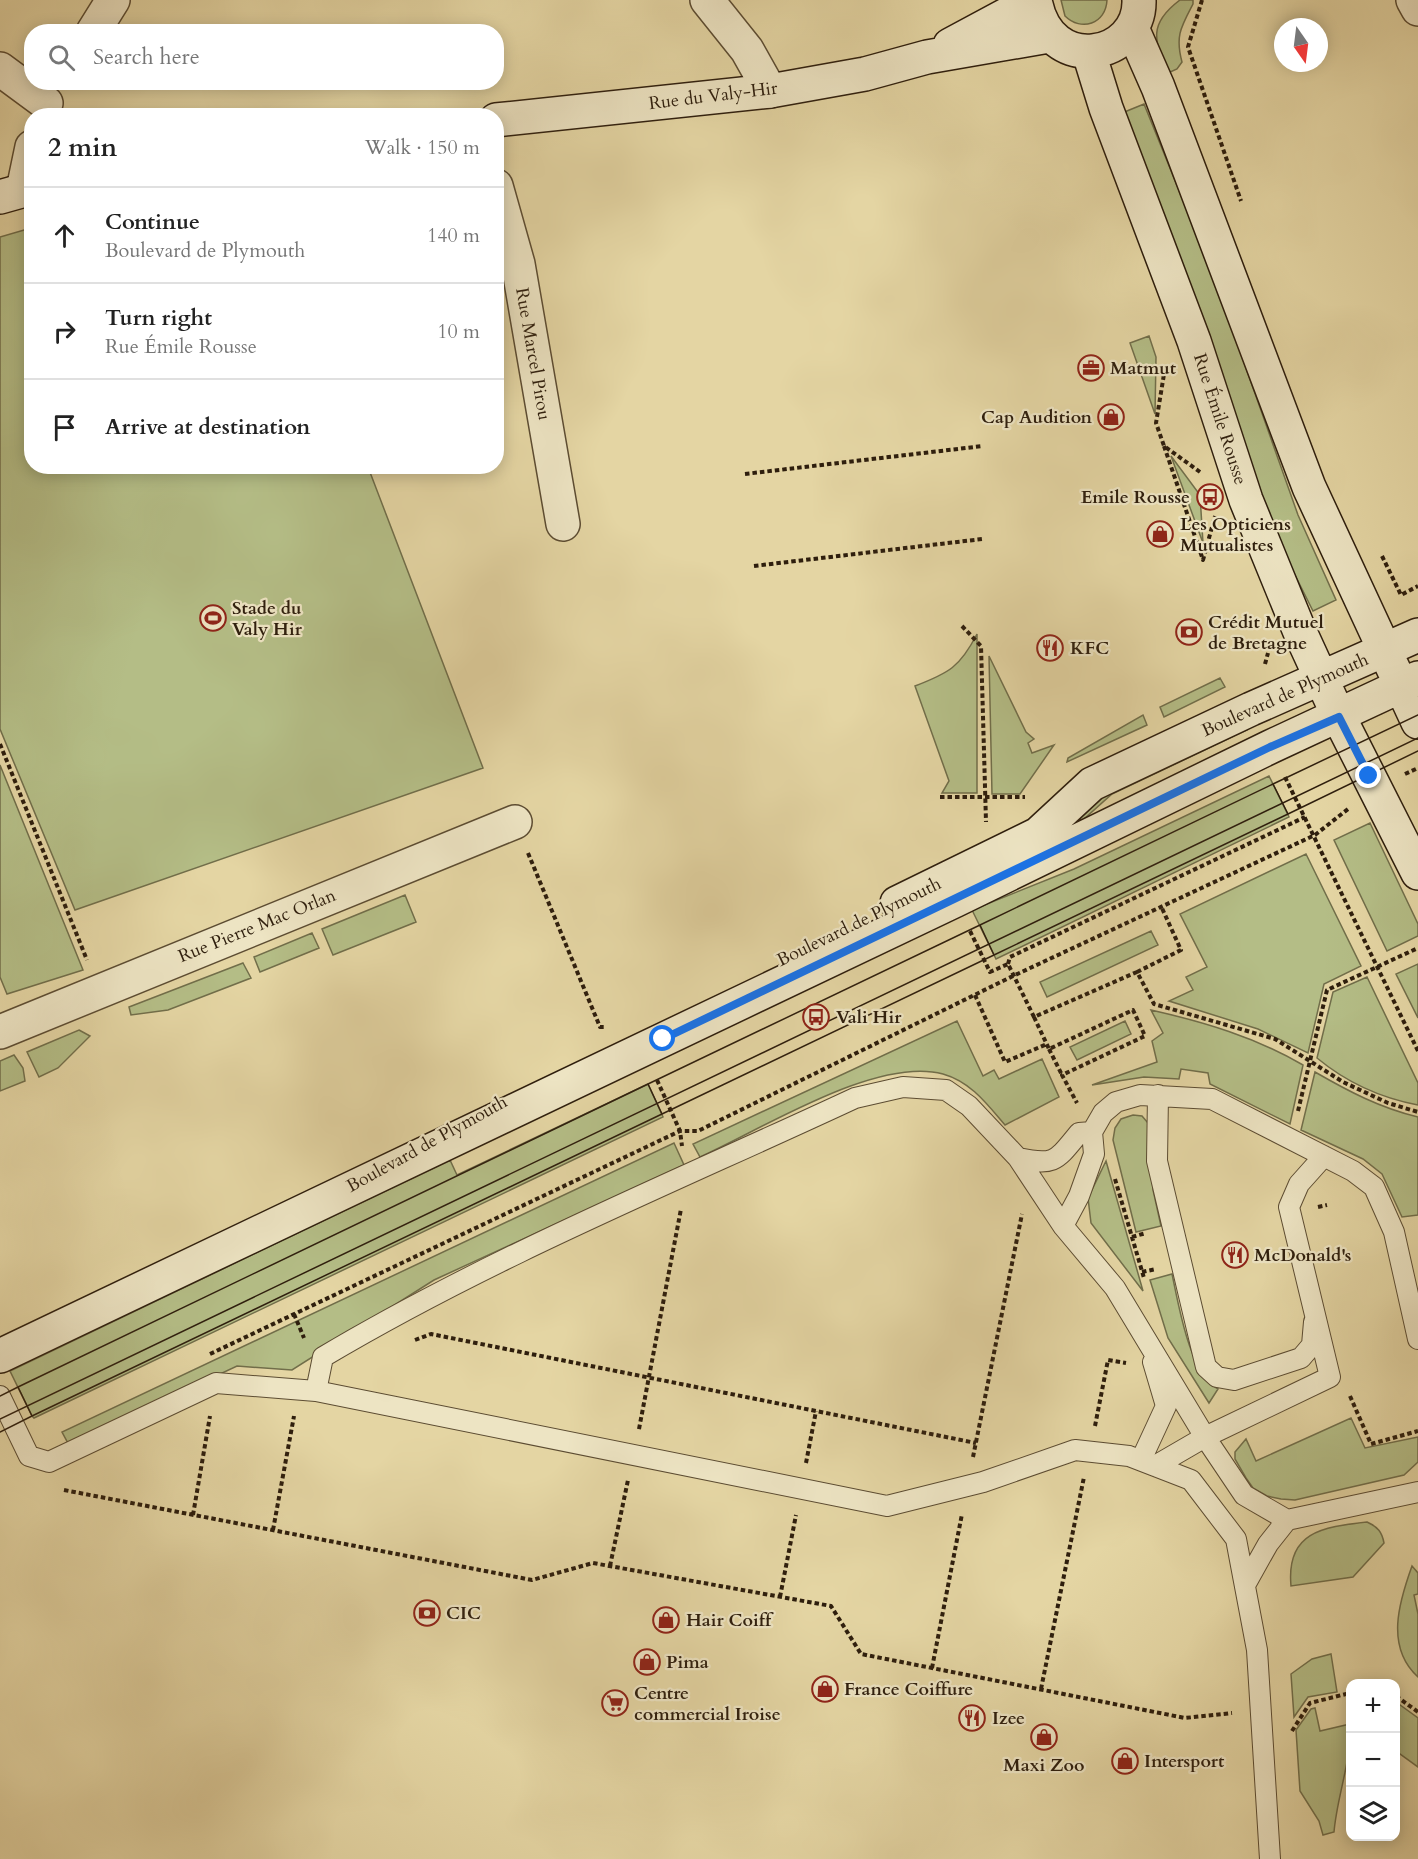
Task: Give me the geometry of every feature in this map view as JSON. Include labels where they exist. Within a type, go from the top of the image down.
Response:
[{"type":"main road","points":[[98,24],[113,0]]},
{"type":"main road","points":[[707,0],[747,50],[770,91]]},
{"type":"main road","points":[[1034,0],[1038,20],[1049,36],[1068,48],[1089,53],[1114,45],[1141,9]]},
{"type":"main road","name":"Rue du Valy-Hir","points":[[927,57],[1034,0]]},
{"type":"main road","points":[[1413,0],[1418,9]]},
{"type":"main road","points":[[1141,9],[1158,87],[1309,487],[1384,651],[1410,682],[1418,722]]},
{"type":"main road","name":"Rue du Valy-Hir","points":[[504,119],[770,91],[865,74],[927,57],[1049,36]]},
{"type":"main road","name":"Rue Émile Rousse","points":[[1089,53],[1106,108],[1194,341],[1246,501],[1339,717],[1418,873]]},
{"type":"main road","points":[[0,69],[24,84]]},
{"type":"main road","points":[[33,90],[49,100]]},
{"type":"main road","points":[[18,192],[24,173]]},
{"type":"main road","name":"Rue Marcel Pirou","points":[[504,214],[518,264],[563,524]]},
{"type":"main road","name":"Boulevard de Plymouth","points":[[0,1356],[299,1214],[1038,834],[1092,784],[1321,677],[1418,635]]},
{"type":"main road","name":"Boulevard de Plymouth","points":[[638,1040],[956,900],[1270,747],[1339,717],[1410,682]]},
{"type":"main road","name":"Rue Pierre Mac Orlan","points":[[0,1032],[515,822]]},
{"type":"lane","points":[[308,1390],[323,1357],[414,1303],[494,1264],[855,1098],[903,1087],[946,1090],[969,1106],[1018,1158],[1063,1226],[1115,1288],[1146,1335],[1205,1437],[1244,1495],[1287,1520]]},
{"type":"lane","points":[[1063,1226],[1079,1196],[1094,1154],[1092,1132],[1103,1113],[1116,1102],[1140,1095],[1212,1099],[1353,1171],[1374,1186],[1394,1232],[1418,1339]]},
{"type":"lane","points":[[1158,1095],[1157,1161],[1206,1367],[1217,1377],[1234,1380],[1301,1358],[1312,1345],[1315,1312]]},
{"type":"lane","points":[[1018,1158],[1044,1164],[1059,1157],[1079,1133],[1092,1132]]},
{"type":"lane","points":[[1148,1463],[1330,1377],[1289,1207],[1299,1184],[1324,1156]]},
{"type":"lane","points":[[1146,1335],[1166,1406],[1148,1463]]},
{"type":"lane","points":[[0,1396],[29,1456],[49,1462],[216,1383],[308,1390],[887,1506],[967,1486],[1075,1450],[1129,1456],[1191,1480],[1236,1539],[1257,1650],[1270,1859]]},
{"type":"lane","points":[[1245,1585],[1268,1544],[1287,1520],[1418,1492]]},
{"type":"path","points":[[1202,0],[1188,47],[1236,182],[1243,209]]},
{"type":"path","points":[[1166,364],[1156,423],[1203,560],[1216,512]]},
{"type":"path","points":[[746,474],[983,446]]},
{"type":"path","points":[[1164,446],[1203,475]]},
{"type":"path","points":[[754,566],[982,539]]},
{"type":"path","points":[[1381,554],[1401,595],[1418,586]]},
{"type":"path","points":[[962,626],[981,646],[986,826]]},
{"type":"path","points":[[0,744],[99,991]]},
{"type":"path","points":[[1161,906],[1181,950],[1034,1017],[1008,964],[1010,957],[1305,816]]},
{"type":"path","points":[[515,822],[600,1027],[638,1040],[680,1131]]},
{"type":"path","points":[[200,1359],[680,1131],[698,1131],[975,994],[1314,835],[1418,1051]]},
{"type":"path","points":[[956,900],[990,972],[1008,964]]},
{"type":"path","points":[[1290,1138],[1327,990],[1418,948]]},
{"type":"path","points":[[1137,972],[1154,1004],[1275,1039],[1343,1082],[1388,1102],[1418,1112]]},
{"type":"path","points":[[975,994],[1005,1062],[1048,1047],[1062,1075]]},
{"type":"path","points":[[610,1566],[634,1455],[687,1176]]},
{"type":"path","points":[[932,1668],[1023,1213]]},
{"type":"path","points":[[406,1343],[430,1334],[976,1443]]},
{"type":"path","points":[[1041,1689],[1108,1360],[1140,1365],[1146,1335]]},
{"type":"path","points":[[193,1515],[216,1383]]},
{"type":"path","points":[[273,1530],[308,1390]]},
{"type":"path","points":[[1349,1392],[1371,1444],[1418,1431]]},
{"type":"path","points":[[64,1490],[532,1580],[593,1563],[831,1606],[861,1654],[1185,1718],[1239,1712]]},
{"type":"path","points":[[1290,1734],[1310,1703],[1346,1694]]},
{"type":"path","points":[[1400,1699],[1418,1712]]},
{"type":"green space","points":[[1061,0],[1107,0],[1106,8],[1097,20],[1092,23],[1078,24],[1065,16]]},
{"type":"green space","points":[[1180,0],[1193,0],[1193,4],[1180,32],[1179,45],[1182,62],[1177,69],[1168,73],[1157,42],[1158,25]]},
{"type":"green space","points":[[1144,104],[1212,272],[1298,515],[1336,600],[1313,611],[1273,531],[1220,375],[1209,333],[1122,113]]},
{"type":"green space","name":"Stade du Valy Hir","points":[[24,230],[24,474],[371,474],[483,768],[75,910],[0,729],[0,237]]},
{"type":"green space","points":[[1149,336],[1156,357],[1155,414],[1130,343]]},
{"type":"green space","points":[[1171,456],[1200,495],[1203,543]]},
{"type":"green space","points":[[977,634],[977,793],[942,793],[949,781],[915,686],[945,673],[959,662]]},
{"type":"green space","points":[[989,656],[1026,732],[1034,739],[1028,743],[1032,753],[1054,745],[1020,794],[992,794]]},
{"type":"green space","points":[[1220,678],[1225,687],[1164,717],[1160,707]]},
{"type":"green space","points":[[1143,715],[1147,725],[1067,762],[1068,758]]},
{"type":"green space","points":[[1244,724],[1247,730],[1112,794],[1055,845],[1099,792]]},
{"type":"green space","points":[[0,765],[83,970],[7,994],[0,977]]},
{"type":"green space","points":[[1269,776],[1289,817],[996,959],[972,910],[1074,869]]},
{"type":"green space","points":[[1370,823],[1418,924],[1418,936],[1387,951],[1334,840]]},
{"type":"green space","points":[[1306,854],[1361,966],[1324,984],[1308,1053],[1258,1029],[1169,1001],[1193,990],[1186,977],[1207,967],[1180,914]]},
{"type":"green space","points":[[405,895],[416,922],[333,955],[322,929]]},
{"type":"green space","points":[[1151,931],[1158,945],[1047,997],[1040,982]]},
{"type":"green space","points":[[312,933],[319,948],[260,972],[254,957]]},
{"type":"green space","points":[[243,963],[251,978],[168,1010],[131,1015],[129,1007]]},
{"type":"green space","points":[[1418,964],[1418,1018],[1396,974]]},
{"type":"green space","points":[[1367,977],[1418,1083],[1418,1105],[1364,1088],[1317,1058],[1333,992]]},
{"type":"green space","points":[[1151,1010],[1229,1032],[1266,1046],[1303,1065],[1290,1124],[1210,1084],[1208,1073],[1181,1069],[1179,1079],[1144,1077],[1092,1085],[1157,1062],[1152,1041],[1163,1033]]},
{"type":"green space","points":[[957,1021],[983,1076],[994,1070],[999,1079],[1042,1059],[1059,1097],[1005,1125],[978,1095],[962,1082],[943,1074],[916,1071],[885,1076],[853,1085],[786,1114],[700,1157],[693,1144]]},
{"type":"green space","points":[[1125,1021],[1131,1034],[1077,1060],[1070,1047]]},
{"type":"green space","points":[[79,1030],[90,1036],[58,1068],[39,1077],[27,1052]]},
{"type":"green space","points":[[14,1055],[23,1068],[25,1081],[0,1091],[0,1061]]},
{"type":"green space","points":[[1315,1072],[1365,1098],[1418,1117],[1418,1215],[1402,1217],[1382,1174],[1363,1159],[1301,1130]]},
{"type":"green space","points":[[648,1084],[663,1117],[34,1418],[32,1416],[10,1371],[450,1160],[457,1175]]},
{"type":"green space","points":[[1133,1115],[1142,1116],[1148,1123],[1153,1190],[1161,1226],[1136,1232],[1113,1140],[1115,1128],[1121,1119]]},
{"type":"green space","points":[[674,1143],[684,1165],[434,1280],[292,1370],[237,1366],[69,1445],[62,1432]]},
{"type":"green space","points":[[1106,1161],[1143,1291],[1091,1223],[1088,1198]]},
{"type":"green space","points":[[1172,1274],[1182,1320],[1193,1354],[1208,1380],[1218,1389],[1209,1403],[1168,1338],[1150,1280]]},
{"type":"green space","points":[[1351,1418],[1365,1448],[1418,1437],[1418,1462],[1404,1475],[1295,1500],[1267,1496],[1253,1488],[1235,1459],[1235,1452],[1246,1439],[1256,1461]]},
{"type":"green space","points":[[1367,1522],[1379,1530],[1384,1543],[1353,1577],[1291,1586],[1294,1554],[1301,1543],[1322,1530]]},
{"type":"green space","points":[[1412,1566],[1418,1573],[1418,1594],[1414,1595],[1418,1614],[1418,1677],[1401,1652],[1398,1638],[1399,1609]]},
{"type":"green space","points":[[1331,1654],[1337,1692],[1308,1697],[1294,1717],[1291,1674],[1312,1659]]},
{"type":"green space","points":[[1400,1705],[1418,1718],[1418,1767],[1400,1754]]},
{"type":"green space","points":[[1315,1708],[1320,1731],[1346,1725],[1346,1764],[1334,1832],[1323,1835],[1319,1821],[1300,1791],[1296,1730],[1311,1709]]},
{"type":"tram line","points":[[1418,715],[1273,784],[1288,814],[1418,751]]},
{"type":"tram line","points":[[0,1419],[1418,738]]},
{"type":"tram line","points":[[1273,784],[1288,814],[994,955],[980,925],[1273,784]]},
{"type":"tram line","points":[[980,925],[994,955],[662,1114],[648,1084],[980,925]]},
{"type":"tram line","points":[[648,1084],[662,1114],[32,1416],[18,1387],[648,1084]]},
{"type":"tram line","points":[[0,1396],[18,1387],[32,1416],[0,1432]]},
{"type":"place","name":"Matmut","points":[[1091,368]]},
{"type":"place","name":"Cap Audition","points":[[1111,417]]},
{"type":"place","name":"Emile Rousse","points":[[1210,497]]},
{"type":"place","name":"Les Opticiens Mutualistes","points":[[1160,534]]},
{"type":"place","name":"Stade du Valy Hir","points":[[213,618]]},
{"type":"place","name":"Crédit Mutuel de Bretagne","points":[[1189,632]]},
{"type":"place","name":"KFC","points":[[1050,648]]},
{"type":"place","name":"Vali Hir","points":[[816,1017]]},
{"type":"place","name":"McDonald's","points":[[1235,1255]]},
{"type":"place","name":"CIC","points":[[427,1613]]},
{"type":"place","name":"Hair Coiff","points":[[666,1620]]},
{"type":"place","name":"Pima","points":[[647,1662]]},
{"type":"place","name":"France Coiffure","points":[[825,1689]]},
{"type":"place","name":"Centre commercial Iroise","points":[[615,1703]]},
{"type":"place","name":"Izee","points":[[972,1718]]},
{"type":"place","name":"Maxi Zoo","points":[[1044,1737]]},
{"type":"place","name":"Intersport","points":[[1125,1761]]},
{"type":"route","points":[[663,1039],[1270,747],[1339,717],[1369,776]]}]
